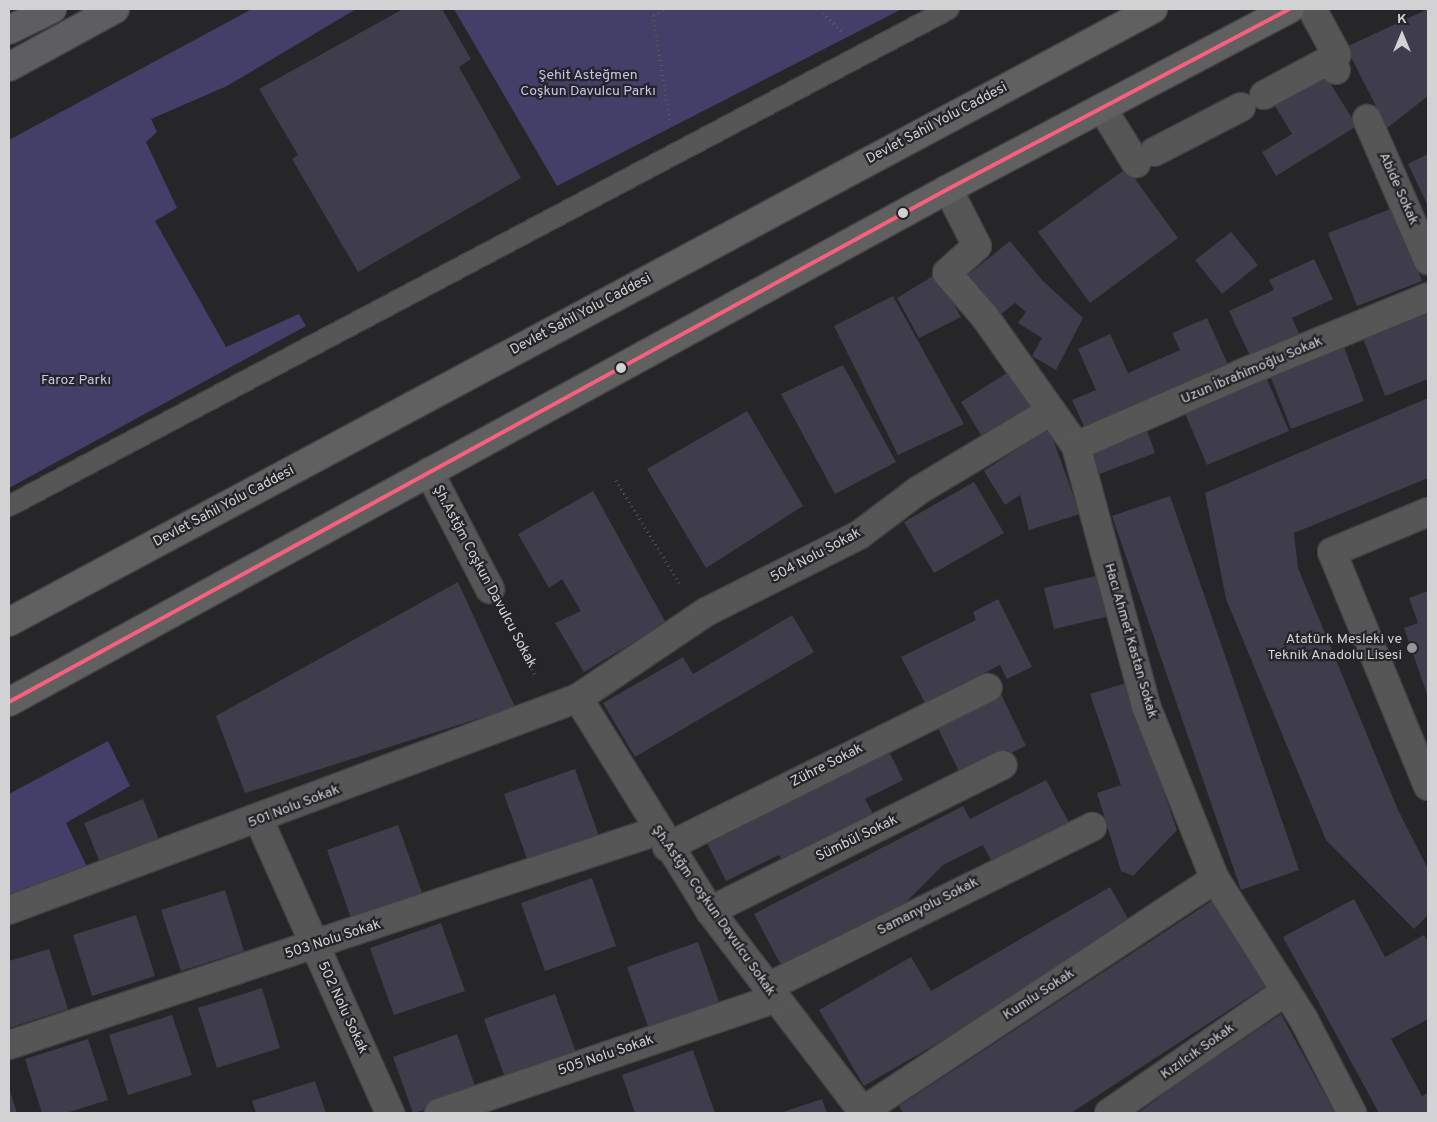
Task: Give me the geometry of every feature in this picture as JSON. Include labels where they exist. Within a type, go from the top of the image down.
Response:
[{"type":"highway","points":[[9,30],[52,9]]},
{"type":"highway","points":[[9,68],[114,9]]},
{"type":"main road","name":"Devlet Sahil Yolu Caddesi","points":[[9,622],[1152,9]]},
{"type":"main road","points":[[9,702],[948,189],[1289,9]]},
{"type":"street","points":[[1102,108],[1145,158],[1330,60],[1337,62],[1312,9]]},
{"type":"street","name":"Abide Sokak","points":[[1365,115],[1428,260]]},
{"type":"street","name":"Hacı Ahmet Kastan Sokak","points":[[948,189],[977,246],[947,273],[985,317],[1076,446],[1146,706],[1215,879],[1286,991],[1352,1113]]},
{"type":"street","name":"Uzun İbrahimoğlu Sokak","points":[[1076,446],[1428,297]]},
{"type":"street","name":"504 Nolu Sokak","points":[[578,698],[699,617],[860,535],[919,490],[1052,411]]},
{"type":"street","name":"Şh.Astğm Coşkun Davulcu Sokak","points":[[429,472],[490,589]]},
{"type":"street","points":[[1428,512],[1332,552],[1428,786]]},
{"type":"street","name":"Zühre Sokak","points":[[662,839],[988,688]]},
{"type":"street","name":"Şh.Astğm Coşkun Davulcu Sokak","points":[[578,698],[662,839],[710,911],[769,994],[864,1112]]},
{"type":"street","name":"501 Nolu Sokak","points":[[9,910],[259,820],[578,698]]},
{"type":"street","name":"Sümbül Sokak","points":[[710,911],[1003,765]]},
{"type":"street","name":"502 Nolu Sokak","points":[[259,820],[390,1113]]},
{"type":"street","name":"Samanyolu Sokak","points":[[769,994],[1092,827]]},
{"type":"street","name":"503 Nolu Sokak","points":[[9,1045],[314,946],[662,839]]},
{"type":"street","name":"Kumlu Sokak","points":[[864,1112],[1215,879]]},
{"type":"street","name":"Kızılcık Sokak","points":[[1109,1113],[1286,991]]},
{"type":"street","name":"505 Nolu Sokak","points":[[439,1113],[769,994]]},
{"type":"lane","points":[[9,506],[949,9]]},
{"type":"path","points":[[663,9],[653,15],[671,128]]},
{"type":"path","points":[[819,9],[843,31]]},
{"type":"path","points":[[616,480],[699,617]]},
{"type":"path","name":"Şh.Astğm Coşkun Davulcu Sokak","points":[[490,589],[552,708]]},
{"type":"green space","name":"Faroz Parkı","points":[[252,9],[356,9],[227,86],[151,119],[157,132],[146,142],[177,208],[155,221],[226,347],[299,314],[306,326],[9,488],[9,140]]},
{"type":"green space","name":"Şehit Asteğmen Coşkun Davulcu Parkı","points":[[454,9],[902,9],[557,186]]},
{"type":"green space","points":[[108,741],[130,786],[66,823],[87,867],[9,894],[9,794]]},
{"type":"building","points":[[403,9],[442,9],[471,59],[459,67],[521,178],[358,272],[292,159],[298,155],[259,89]]},
{"type":"building","points":[[1428,9],[1428,96],[1387,128],[1346,47]]},
{"type":"building","points":[[1325,75],[1357,126],[1276,176],[1262,152],[1292,134],[1275,106]]},
{"type":"building","points":[[1428,154],[1428,206],[1408,164]]},
{"type":"building","points":[[1127,168],[1178,238],[1090,303],[1038,232]]},
{"type":"building","points":[[1393,208],[1422,281],[1357,306],[1328,233]]},
{"type":"building","points":[[1231,232],[1258,265],[1222,294],[1195,260]]},
{"type":"building","points":[[1010,241],[1043,281],[1083,318],[1056,370],[1032,356],[1042,338],[1018,323],[1026,312],[1015,303],[996,318],[964,278]]},
{"type":"building","points":[[1314,259],[1333,299],[1292,318],[1301,338],[1252,360],[1229,311],[1274,290],[1269,280]]},
{"type":"building","points":[[936,274],[961,317],[919,338],[897,298]]},
{"type":"building","points":[[893,296],[964,424],[898,455],[834,326]]},
{"type":"building","points":[[1428,313],[1428,379],[1385,396],[1363,338]]},
{"type":"building","points":[[1207,318],[1230,369],[1087,433],[1072,400],[1096,390],[1078,349],[1110,334],[1128,373],[1180,350],[1172,333]]},
{"type":"building","points":[[1343,344],[1364,401],[1291,429],[1269,373]]},
{"type":"building","points":[[843,365],[896,462],[835,494],[781,394]]},
{"type":"building","points":[[1013,369],[1037,406],[984,440],[961,402]]},
{"type":"building","points":[[1265,374],[1289,431],[1207,465],[1183,409]]},
{"type":"building","points":[[1428,398],[1428,478],[1294,533],[1298,568],[1398,810],[1428,869],[1428,915],[1414,929],[1326,840],[1226,599],[1205,493]]},
{"type":"building","points":[[747,411],[803,506],[706,568],[647,469]]},
{"type":"building","points":[[1145,425],[1155,453],[1097,475],[1086,446]]},
{"type":"building","points":[[1049,428],[1080,514],[1029,530],[1020,495],[1005,505],[984,471]]},
{"type":"building","points":[[974,482],[1004,533],[934,573],[904,522]]},
{"type":"building","points":[[593,491],[666,623],[584,672],[555,623],[581,611],[562,579],[549,588],[518,534]]},
{"type":"building","points":[[1170,496],[1299,870],[1241,890],[1112,516]]},
{"type":"building","points":[[1100,575],[1110,616],[1054,629],[1044,588]]},
{"type":"building","points":[[458,582],[515,707],[245,793],[216,716]]},
{"type":"building","points":[[1428,591],[1428,697],[1404,628],[1418,623],[1409,598]]},
{"type":"building","points":[[998,599],[1032,667],[1007,679],[1000,665],[925,703],[901,657],[976,620],[973,612]]},
{"type":"building","points":[[792,615],[814,652],[635,757],[603,703],[683,657],[693,674]]},
{"type":"building","points":[[1126,683],[1177,830],[1133,876],[1121,871],[1097,793],[1121,785],[1090,694]]},
{"type":"building","points":[[1000,692],[1026,746],[961,776],[935,722]]},
{"type":"building","points":[[888,749],[903,780],[865,799],[877,822],[786,868],[779,855],[726,881],[706,841]]},
{"type":"building","points":[[575,769],[599,836],[528,862],[504,794]]},
{"type":"building","points":[[1046,780],[1072,828],[995,868],[983,845],[943,865],[896,912],[784,971],[754,914],[963,806],[970,819]]},
{"type":"building","points":[[143,799],[160,842],[101,865],[84,823]]},
{"type":"building","points":[[398,825],[422,893],[351,918],[327,850]]},
{"type":"building","points":[[592,878],[616,946],[545,971],[521,903]]},
{"type":"building","points":[[1110,887],[1134,929],[864,1086],[819,1010],[911,957],[931,991]]},
{"type":"building","points":[[225,890],[244,951],[181,971],[161,910]]},
{"type":"building","points":[[1354,899],[1385,957],[1424,935],[1428,942],[1428,1019],[1391,1039],[1422,1096],[1428,1093],[1428,1113],[1379,1113],[1283,937]]},
{"type":"building","points":[[1213,900],[1269,984],[1071,1113],[903,1113],[899,1106]]},
{"type":"building","points":[[136,915],[155,976],[92,996],[73,935]]},
{"type":"building","points":[[441,923],[465,991],[394,1015],[370,948]]},
{"type":"building","points":[[698,942],[722,1010],[651,1035],[627,967]]},
{"type":"building","points":[[49,949],[68,1009],[9,1028],[9,961]]},
{"type":"building","points":[[262,988],[280,1048],[217,1068],[198,1008]]},
{"type":"building","points":[[555,994],[579,1061],[508,1086],[484,1019]]},
{"type":"building","points":[[1281,1014],[1335,1113],[1138,1113],[1190,1075]]},
{"type":"building","points":[[172,1015],[192,1075],[128,1095],[109,1035]]},
{"type":"building","points":[[457,1034],[478,1095],[413,1113],[393,1057]]},
{"type":"building","points":[[88,1039],[108,1100],[66,1113],[42,1113],[25,1059]]},
{"type":"building","points":[[693,1050],[715,1113],[635,1113],[622,1075]]},
{"type":"building","points":[[315,1081],[326,1113],[256,1113],[252,1101]]},
{"type":"building","points":[[9,1088],[17,1113],[9,1113]]},
{"type":"building","points":[[822,1099],[827,1113],[780,1113]]},
{"type":"transit line","points":[[9,702],[948,189],[1289,9]]},
{"type":"place","name":"Atatürk Mesleki ve Teknik Anadolu Lisesi","points":[[1412,648]]}]
